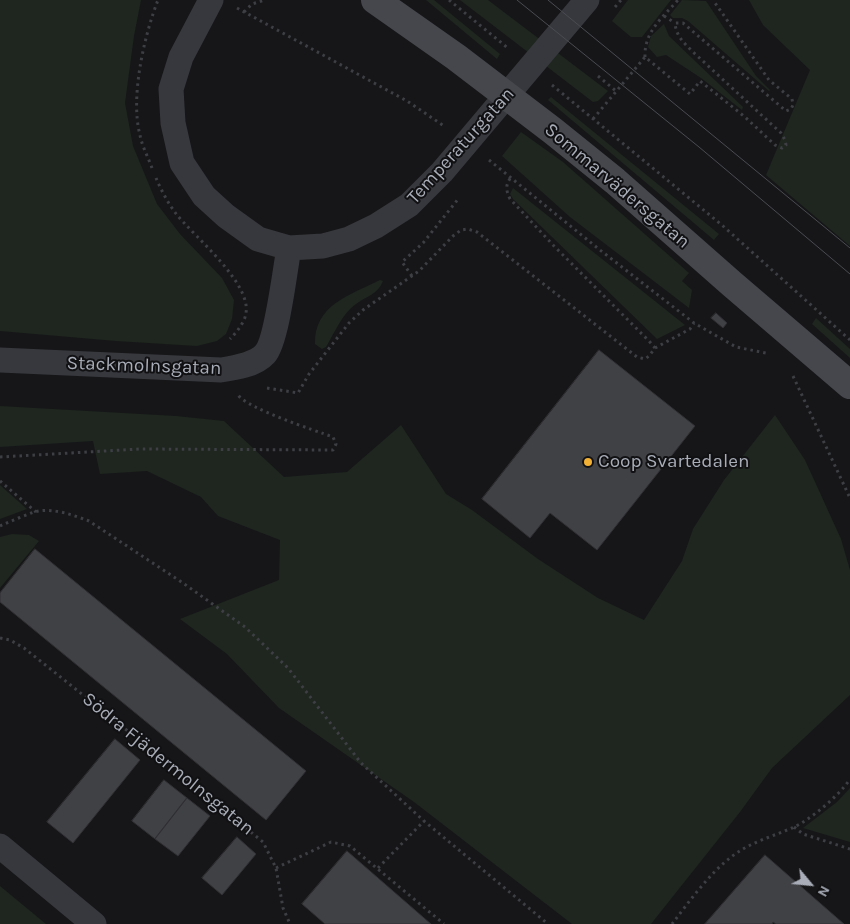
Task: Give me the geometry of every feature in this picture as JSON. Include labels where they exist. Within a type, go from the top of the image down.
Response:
[{"type":"street","name":"Sommarvädersgatan","points":[[375,0],[456,57],[592,162],[850,385]]},
{"type":"street","name":"Temperaturgatan","points":[[220,2],[181,57],[171,89],[172,123],[182,163],[204,196],[226,216],[258,239],[289,248],[323,246],[349,239],[376,226],[409,205],[442,172],[587,0]]},
{"type":"street","name":"Stackmolnsgatan","points":[[0,360],[221,370],[243,367],[265,354],[274,336],[289,248]]},
{"type":"street","points":[[0,846],[94,924]]},
{"type":"path","points":[[158,0],[142,53],[136,99],[140,135],[159,185],[176,214],[232,275],[244,296],[246,314],[238,331],[224,343]]},
{"type":"path","points":[[244,12],[252,4],[265,0]]},
{"type":"path","points":[[449,0],[494,36]]},
{"type":"path","points":[[612,11],[621,0]]},
{"type":"path","points":[[593,119],[645,58],[648,35],[678,0]]},
{"type":"path","points":[[664,16],[675,23],[683,23],[786,111],[791,109],[793,105],[792,99],[769,80],[713,0]]},
{"type":"path","points":[[220,2],[244,12],[384,88],[433,118]]},
{"type":"path","points":[[645,58],[690,94],[700,81],[745,117],[775,145],[782,148],[786,145],[781,133],[680,39],[675,23]]},
{"type":"path","points":[[598,76],[616,91]]},
{"type":"path","points":[[562,94],[723,226],[850,340]]},
{"type":"path","points":[[655,348],[510,199],[506,190],[506,184],[511,177],[600,250],[694,323],[736,347],[772,355]]},
{"type":"path","points":[[412,276],[402,262],[423,243],[460,197]]},
{"type":"path","points":[[259,387],[298,393],[309,374],[349,324],[363,310],[412,276],[461,230],[468,229],[477,232],[637,357],[645,360],[655,348],[690,329],[694,323]]},
{"type":"path","points":[[788,369],[850,498]]},
{"type":"path","points":[[0,457],[140,449],[334,450],[336,444],[333,437],[256,408],[242,400],[236,392],[244,390]]},
{"type":"path","points":[[0,482],[36,512]]},
{"type":"path","points":[[0,526],[36,512],[56,512],[90,521],[175,577],[245,627],[288,668],[361,763],[424,821],[548,924]]},
{"type":"path","name":"Södra Fjädermolnsgatan","points":[[0,638],[10,640],[24,648],[263,842],[276,868],[283,908],[290,924]]},
{"type":"path","points":[[672,924],[696,893],[730,857],[760,840],[794,827],[817,812],[845,787],[850,780]]},
{"type":"path","points":[[378,868],[424,821]]},
{"type":"path","points":[[794,827],[803,834],[850,849]]},
{"type":"path","points":[[276,868],[331,842],[350,846],[444,924]]},
{"type":"shaded area","points":[[0,0],[141,0],[125,103],[133,146],[157,204],[180,234],[222,278],[234,300],[232,319],[226,334],[217,341],[197,346],[0,331]]},
{"type":"shaded area","points":[[426,0],[434,0],[500,54],[497,59]]},
{"type":"shaded area","points":[[460,0],[488,0],[608,91],[598,101],[593,102]]},
{"type":"shaded area","points":[[628,0],[671,0],[642,37],[631,37],[612,21]]},
{"type":"shaded area","points":[[682,0],[706,1],[756,76],[769,91],[688,21],[682,18],[673,18],[670,15]]},
{"type":"shaded area","points":[[749,0],[850,0],[850,246],[766,175],[810,70],[763,25]]},
{"type":"shaded area","points":[[664,24],[669,36],[743,107],[742,110],[701,78],[666,55],[657,57],[648,47],[651,36]]},
{"type":"shaded area","points":[[551,97],[719,234],[714,240],[548,100]]},
{"type":"shaded area","points":[[521,132],[563,162],[689,273],[682,281],[692,290],[689,308],[570,217],[502,156]]},
{"type":"shaded area","points":[[513,188],[685,325],[657,339],[513,199],[510,194]]},
{"type":"shaded area","points":[[380,280],[383,281],[378,289],[351,308],[326,347],[322,349],[315,344],[316,331],[327,311],[346,297]]},
{"type":"shaded area","points":[[816,318],[850,349],[850,358],[812,324]]},
{"type":"shaded area","points":[[0,406],[176,416],[224,421],[284,477],[347,472],[401,425],[446,494],[472,510],[538,559],[598,598],[644,620],[682,561],[693,529],[724,480],[775,415],[805,460],[841,539],[850,570],[850,695],[772,768],[740,812],[651,924],[572,924],[414,802],[279,708],[227,654],[180,619],[279,580],[280,540],[218,516],[201,497],[147,471],[100,474],[93,441],[0,447]]},
{"type":"shaded area","points":[[0,485],[27,509],[0,519]]},
{"type":"shaded area","points":[[12,534],[29,535],[39,541],[0,588],[0,537]]},
{"type":"shaded area","points":[[850,788],[850,842],[803,828],[837,802]]},
{"type":"shaded area","points":[[0,886],[46,924],[0,924]]},
{"type":"building","points":[[716,313],[727,323],[723,328],[711,318]]},
{"type":"building","name":"Coop Svartedalen","points":[[599,350],[695,426],[597,550],[550,513],[530,538],[482,499]]},
{"type":"building","points":[[35,549],[306,771],[266,820],[0,602],[0,593]]},
{"type":"building","points":[[115,739],[140,760],[73,843],[47,822]]},
{"type":"building","points":[[164,780],[187,798],[155,839],[132,821]]},
{"type":"building","points":[[187,798],[210,816],[178,856],[155,839]]},
{"type":"building","points":[[237,837],[256,854],[222,895],[202,878]]},
{"type":"building","points":[[347,851],[431,924],[325,924],[302,904]]},
{"type":"building","points":[[765,855],[844,924],[776,924],[773,922],[772,924],[705,924]]},
{"type":"tram line","points":[[517,0],[699,147],[850,274]]},
{"type":"tram line","points":[[548,0],[850,248]]},
{"type":"place","name":"Coop Svartedalen","points":[[588,462]]}]
